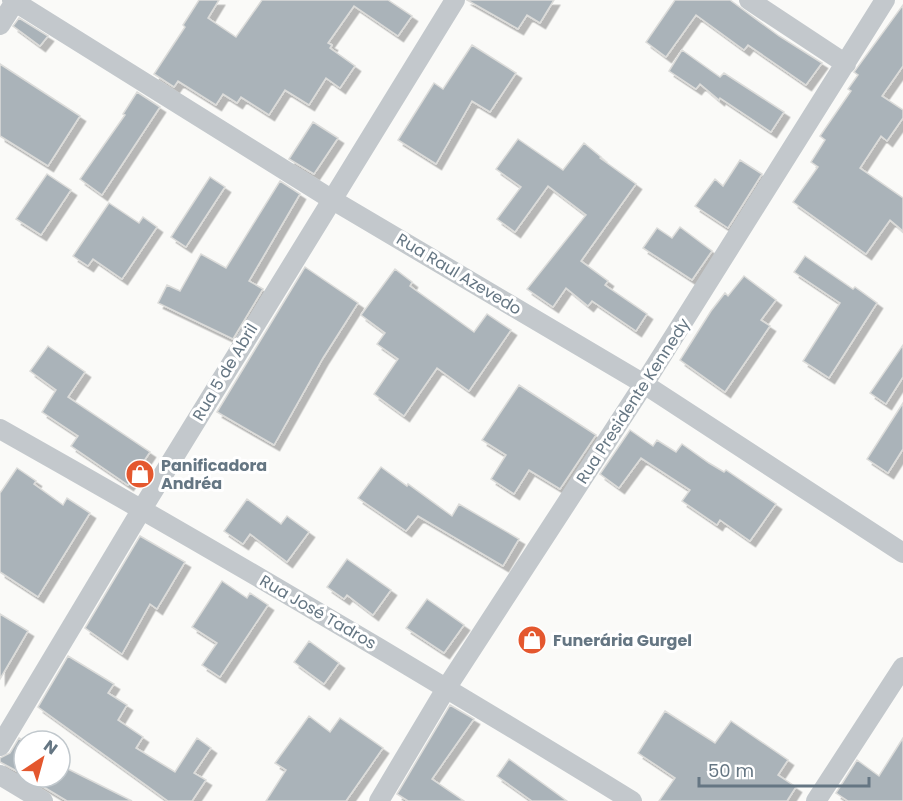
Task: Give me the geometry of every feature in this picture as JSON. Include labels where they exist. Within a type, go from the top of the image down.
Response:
[{"type":"street","name":"Rua Raul Azevedo","points":[[14,0],[331,199],[644,384],[903,553]]},
{"type":"street","points":[[0,25],[14,0]]},
{"type":"street","name":"Rua 5 de Abril","points":[[0,746],[331,199],[455,0]]},
{"type":"street","points":[[749,0],[846,64]]},
{"type":"street","name":"Rua Presidente Kennedy","points":[[379,801],[447,687],[644,384],[885,0]]},
{"type":"street","name":"Rua José Tadros","points":[[0,429],[447,687],[632,801]]},
{"type":"street","points":[[816,801],[903,667]]},
{"type":"street","points":[[0,775],[43,801]]},
{"type":"building","points":[[199,0],[219,0],[208,18],[236,37],[262,0],[388,0],[412,16],[398,36],[354,6],[328,43],[332,45],[330,48],[355,66],[340,88],[326,78],[309,105],[285,90],[269,115],[241,97],[237,103],[223,94],[216,105],[178,81],[174,87],[154,74],[185,27],[183,25]]},
{"type":"building","points":[[467,0],[554,0],[540,23],[527,15],[518,29]]},
{"type":"building","points":[[675,0],[730,0],[779,36],[822,63],[806,85],[748,45],[744,50],[696,15],[666,57],[646,42]]},
{"type":"building","points":[[903,5],[903,66],[882,96],[903,110],[903,118],[887,141],[881,136],[860,168],[903,198],[903,231],[890,220],[866,254],[793,202],[818,167],[811,162],[825,140],[820,136],[851,91],[848,89],[858,75],[854,72]]},
{"type":"building","points":[[19,18],[48,36],[40,46],[13,26]]},
{"type":"building","points":[[472,45],[516,73],[490,112],[472,101],[436,164],[398,140],[434,83],[443,89]]},
{"type":"building","points":[[682,50],[720,77],[724,73],[784,112],[771,132],[720,98],[719,100],[700,84],[696,89],[669,71]]},
{"type":"building","points":[[0,64],[80,116],[48,166],[0,136]]},
{"type":"building","points":[[137,92],[160,107],[102,195],[80,179],[125,115],[123,114]]},
{"type":"building","points":[[313,122],[338,138],[314,174],[289,159]]},
{"type":"building","points":[[518,139],[563,170],[584,143],[600,158],[636,184],[581,261],[608,281],[605,285],[647,314],[636,331],[592,301],[588,306],[566,288],[553,307],[527,289],[586,215],[548,186],[515,232],[497,219],[521,187],[496,169]]},
{"type":"building","points":[[740,160],[762,174],[728,228],[695,206],[715,179],[723,186]]},
{"type":"building","points":[[47,174],[71,190],[41,235],[16,219]]},
{"type":"building","points":[[210,177],[225,187],[186,247],[171,237]]},
{"type":"building","points":[[280,181],[300,194],[249,281],[263,289],[233,339],[158,303],[167,285],[180,291],[201,254],[226,268]]},
{"type":"building","points":[[109,203],[139,223],[143,217],[157,227],[122,279],[93,259],[88,266],[73,256]]},
{"type":"building","points":[[680,227],[712,251],[692,280],[643,248],[657,228],[672,238]]},
{"type":"building","points":[[805,256],[877,303],[829,378],[803,361],[840,303],[794,272]]},
{"type":"building","points":[[305,267],[358,303],[323,358],[274,445],[217,412]]},
{"type":"building","points":[[395,269],[412,282],[410,286],[474,332],[487,314],[511,330],[469,391],[437,368],[404,416],[374,394],[398,359],[377,344],[385,333],[361,315]]},
{"type":"building","points":[[744,276],[776,300],[761,320],[770,326],[725,392],[680,360],[711,311],[725,293],[728,296]]},
{"type":"building","points":[[903,345],[903,377],[886,404],[870,393]]},
{"type":"building","points":[[48,346],[85,372],[68,397],[150,452],[128,485],[71,446],[78,436],[42,412],[56,390],[30,371]]},
{"type":"building","points":[[519,385],[596,435],[560,489],[529,470],[514,494],[491,479],[506,455],[482,440]]},
{"type":"building","points":[[903,403],[903,449],[888,473],[867,459]]},
{"type":"building","points":[[630,430],[653,446],[657,440],[676,452],[682,444],[776,504],[750,541],[720,520],[717,525],[682,501],[690,490],[641,458],[619,488],[600,474]]},
{"type":"building","points":[[381,467],[452,516],[459,504],[519,539],[503,566],[418,516],[406,531],[358,498]]},
{"type":"building","points":[[17,468],[36,481],[34,484],[63,505],[67,498],[90,513],[38,597],[0,572],[0,493]]},
{"type":"building","points":[[247,499],[281,524],[287,516],[309,532],[287,562],[250,534],[243,544],[224,531]]},
{"type":"building","points":[[140,536],[185,562],[157,609],[150,604],[122,654],[85,628]]},
{"type":"building","points":[[347,559],[391,590],[373,615],[347,595],[344,599],[327,587]]},
{"type":"building","points":[[222,581],[247,598],[250,593],[268,605],[220,677],[202,665],[217,643],[192,627]]},
{"type":"building","points":[[427,599],[464,625],[444,653],[406,628]]},
{"type":"building","points":[[0,614],[28,631],[0,679]]},
{"type":"building","points":[[309,641],[339,663],[324,684],[294,662]]},
{"type":"building","points":[[68,656],[114,684],[108,693],[127,705],[118,720],[143,737],[136,748],[175,772],[197,738],[211,748],[194,773],[206,780],[192,801],[168,801],[72,732],[72,729],[68,729],[38,707]]},
{"type":"building","points":[[450,705],[474,719],[432,779],[464,801],[408,801],[397,794]]},
{"type":"building","points":[[665,711],[715,743],[731,721],[788,760],[778,775],[796,787],[787,801],[659,801],[675,778],[638,753]]},
{"type":"building","points":[[309,716],[330,732],[340,718],[383,748],[346,801],[266,801],[286,770],[275,763]]},
{"type":"building","points":[[903,738],[903,801],[848,801],[836,793],[857,760],[879,776]]},
{"type":"building","points":[[12,750],[12,768],[0,762],[0,758]]},
{"type":"building","points":[[509,759],[567,801],[532,801],[497,776]]},
{"type":"building","points":[[72,771],[132,801],[67,801],[47,789],[72,789]]},
{"type":"place","name":"Panificadora Andréa","points":[[140,474]]},
{"type":"place","name":"Funerária Gurgel","points":[[532,640]]}]
